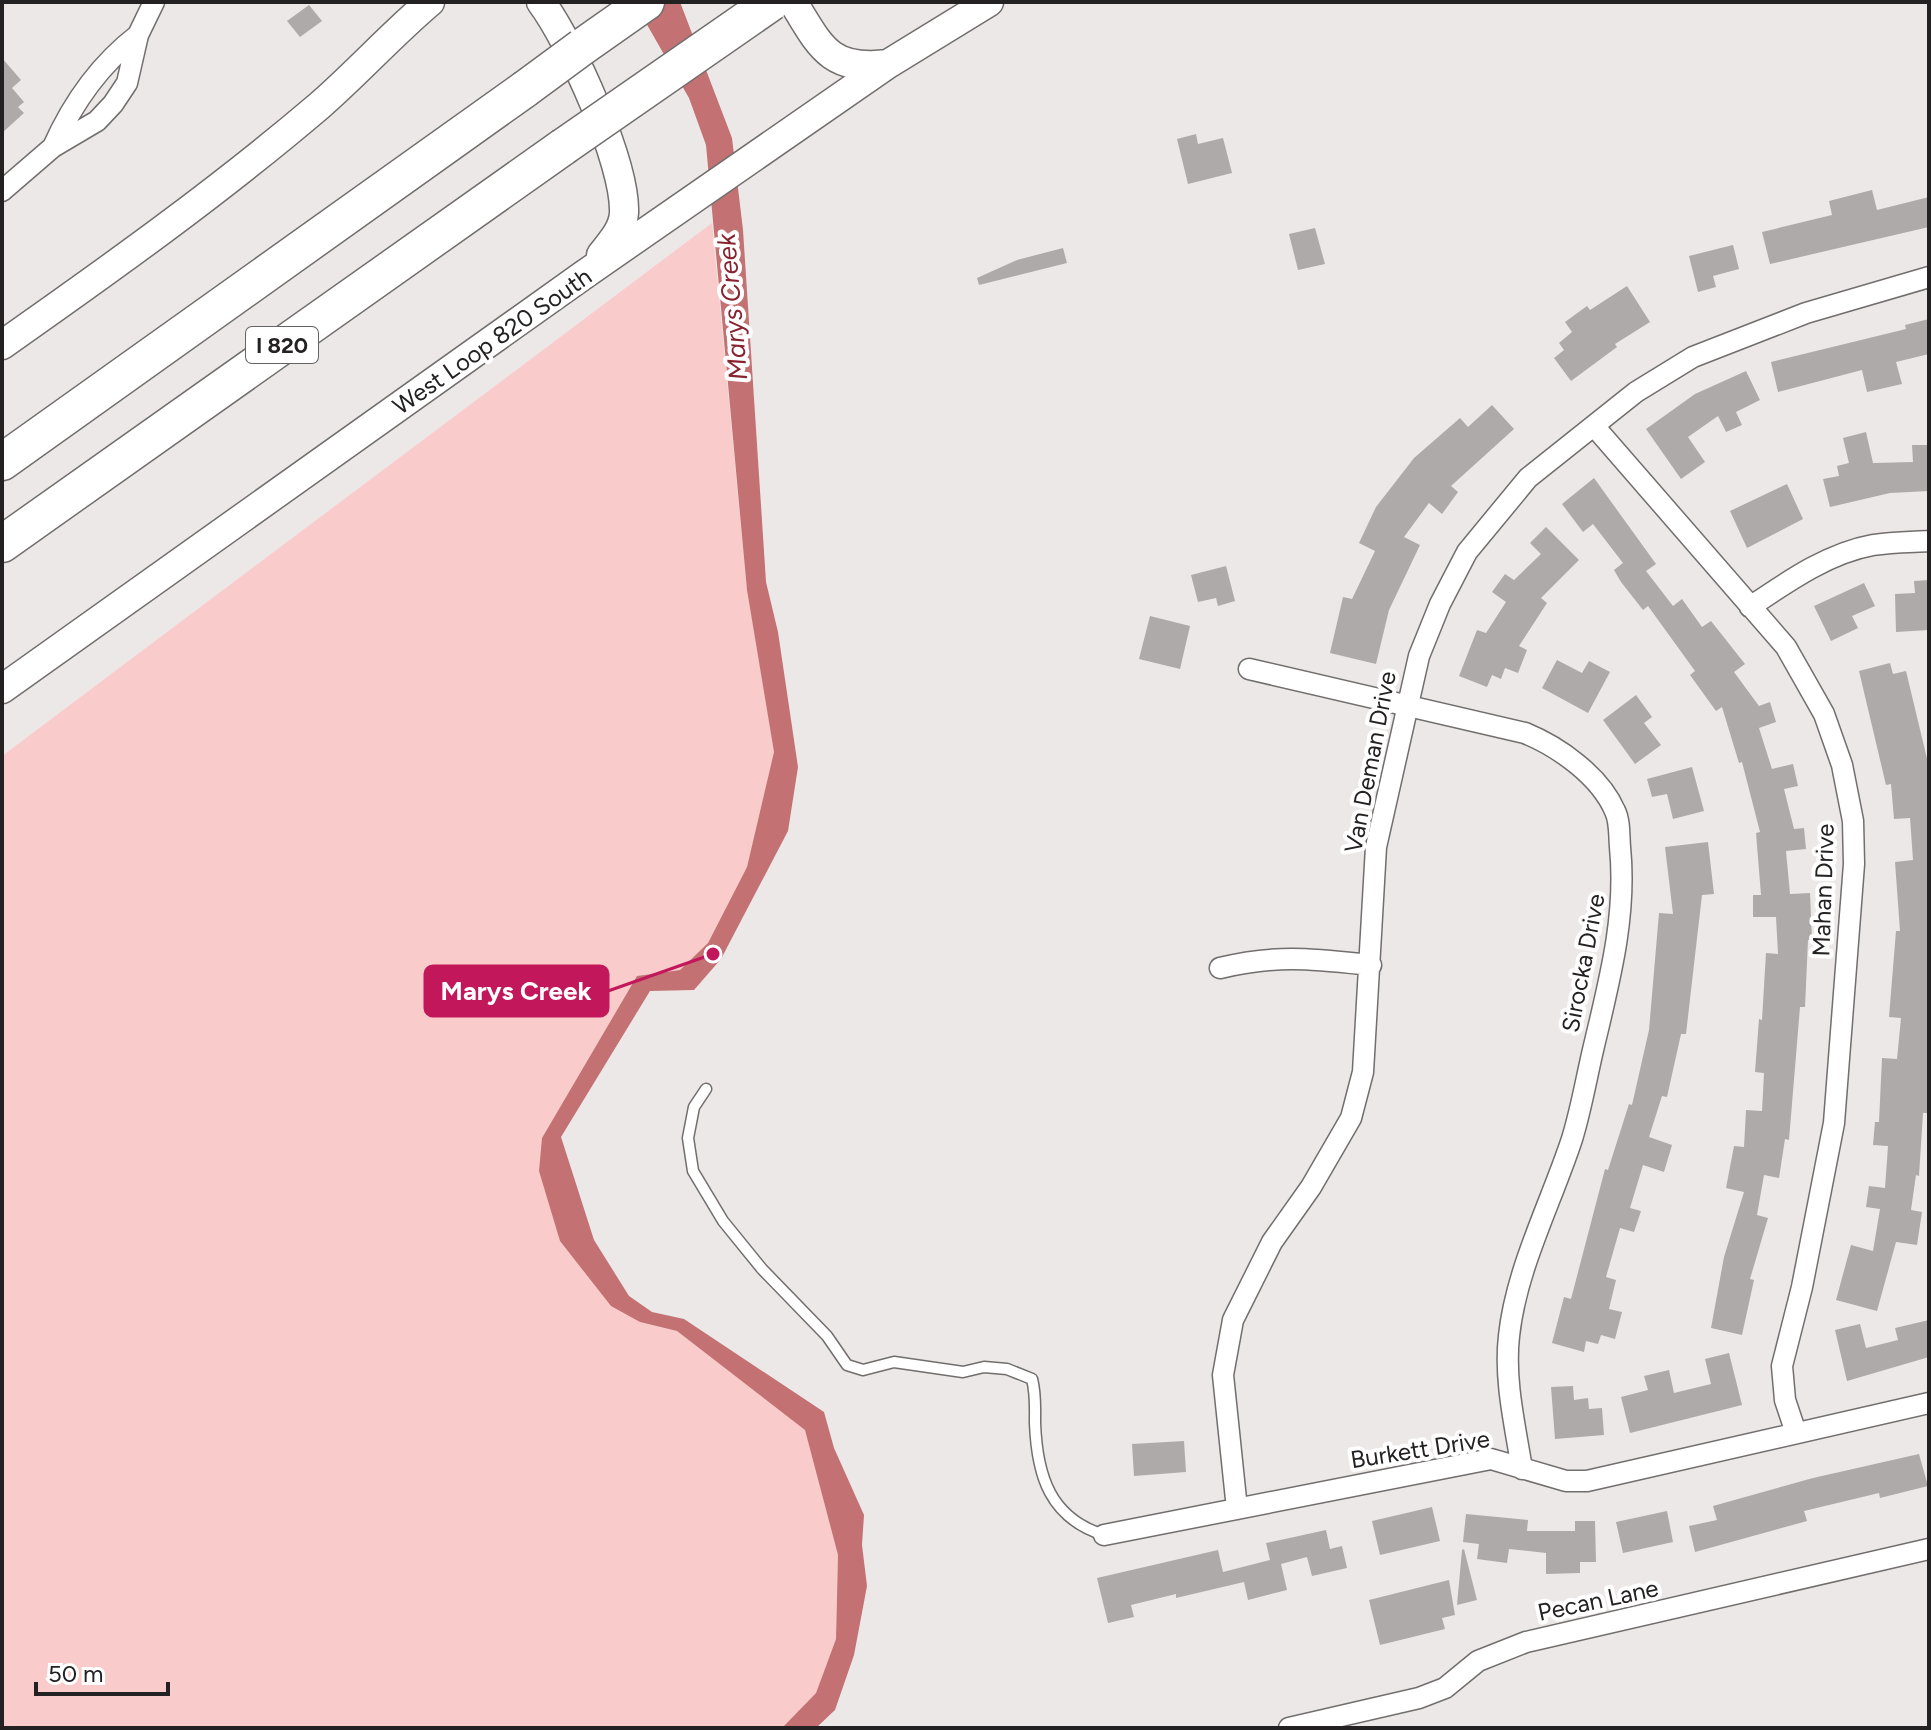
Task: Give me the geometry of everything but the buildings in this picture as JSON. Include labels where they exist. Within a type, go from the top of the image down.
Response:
[{"type":"highway","name":"I 820","points":[[2,462],[646,2]]},
{"type":"highway","name":"I 820","points":[[2,544],[772,2]]},
{"type":"main road","points":[[2,345],[201,203],[321,104],[386,39],[430,2]]},
{"type":"main road","points":[[541,2],[552,16],[585,87],[620,176],[624,213],[620,230],[585,274]]},
{"type":"main road","points":[[793,2],[827,54],[847,64],[862,67],[888,64]]},
{"type":"main road","name":"West Loop 820 South","points":[[2,689],[585,274],[888,64],[989,2]]},
{"type":"street","points":[[2,191],[53,147],[97,121],[113,104],[127,83],[138,35],[154,2]]},
{"type":"street","points":[[53,147],[65,120],[95,75],[113,54],[138,35]]},
{"type":"street","name":"Van Deman Drive","points":[[1237,1509],[1223,1375],[1233,1320],[1272,1242],[1326,1163],[1351,1118],[1363,1072],[1376,847],[1419,656],[1440,604],[1467,552],[1528,478],[1636,392],[1693,357],[1806,313],[1929,277]]},
{"type":"street","name":"Mahan Drive","points":[[1594,426],[1786,647],[1819,703],[1842,765],[1853,821],[1854,864],[1834,1123],[1802,1287],[1782,1366],[1785,1400],[1796,1433]]},
{"type":"street","points":[[1750,607],[1800,574],[1851,551],[1873,545],[1929,541]]},
{"type":"street","name":"Sirocka Drive","points":[[1249,669],[1525,733],[1550,743],[1608,797],[1617,814],[1624,882],[1623,915],[1612,970],[1573,1137],[1525,1270],[1509,1335],[1508,1380],[1522,1469]]},
{"type":"street","points":[[1220,968],[1261,958],[1371,965]]},
{"type":"street","name":"Burkett Drive","points":[[1104,1535],[1491,1459],[1566,1481],[1587,1481],[1929,1403]]},
{"type":"street","name":"Pecan Lane","points":[[1289,1728],[1419,1698],[1445,1688],[1478,1661],[1526,1642],[1929,1549]]},
{"type":"lane","points":[[706,1089],[694,1107],[688,1138],[693,1171],[733,1233],[827,1336],[847,1365],[863,1370],[894,1362],[963,1372],[984,1367],[1007,1369],[1032,1379],[1044,1478],[1057,1506],[1068,1517],[1080,1528],[1104,1535]]},
{"type":"shaded area","points":[[712,223],[747,590],[774,752],[747,867],[708,943],[680,970],[637,976],[542,1138],[560,1241],[580,1266],[640,1322],[677,1331],[805,1429],[838,1555],[836,1639],[816,1693],[782,1728],[2,1728],[2,756]]},
{"type":"water","points":[[634,2],[680,2],[732,138],[743,230],[766,582],[778,632],[798,767],[788,831],[721,959],[694,990],[650,991],[561,1137],[594,1240],[629,1296],[652,1312],[684,1319],[824,1412],[834,1448],[864,1515],[862,1545],[867,1586],[854,1655],[835,1710],[816,1728],[782,1728],[816,1693],[836,1639],[838,1555],[805,1430],[677,1331],[640,1322],[611,1306],[560,1241],[539,1171],[542,1138],[637,976],[680,970],[708,943],[747,867],[774,752],[747,590],[706,145],[689,98]]},
{"type":"place","name":"Marys Creek","points":[[713,954]]}]
